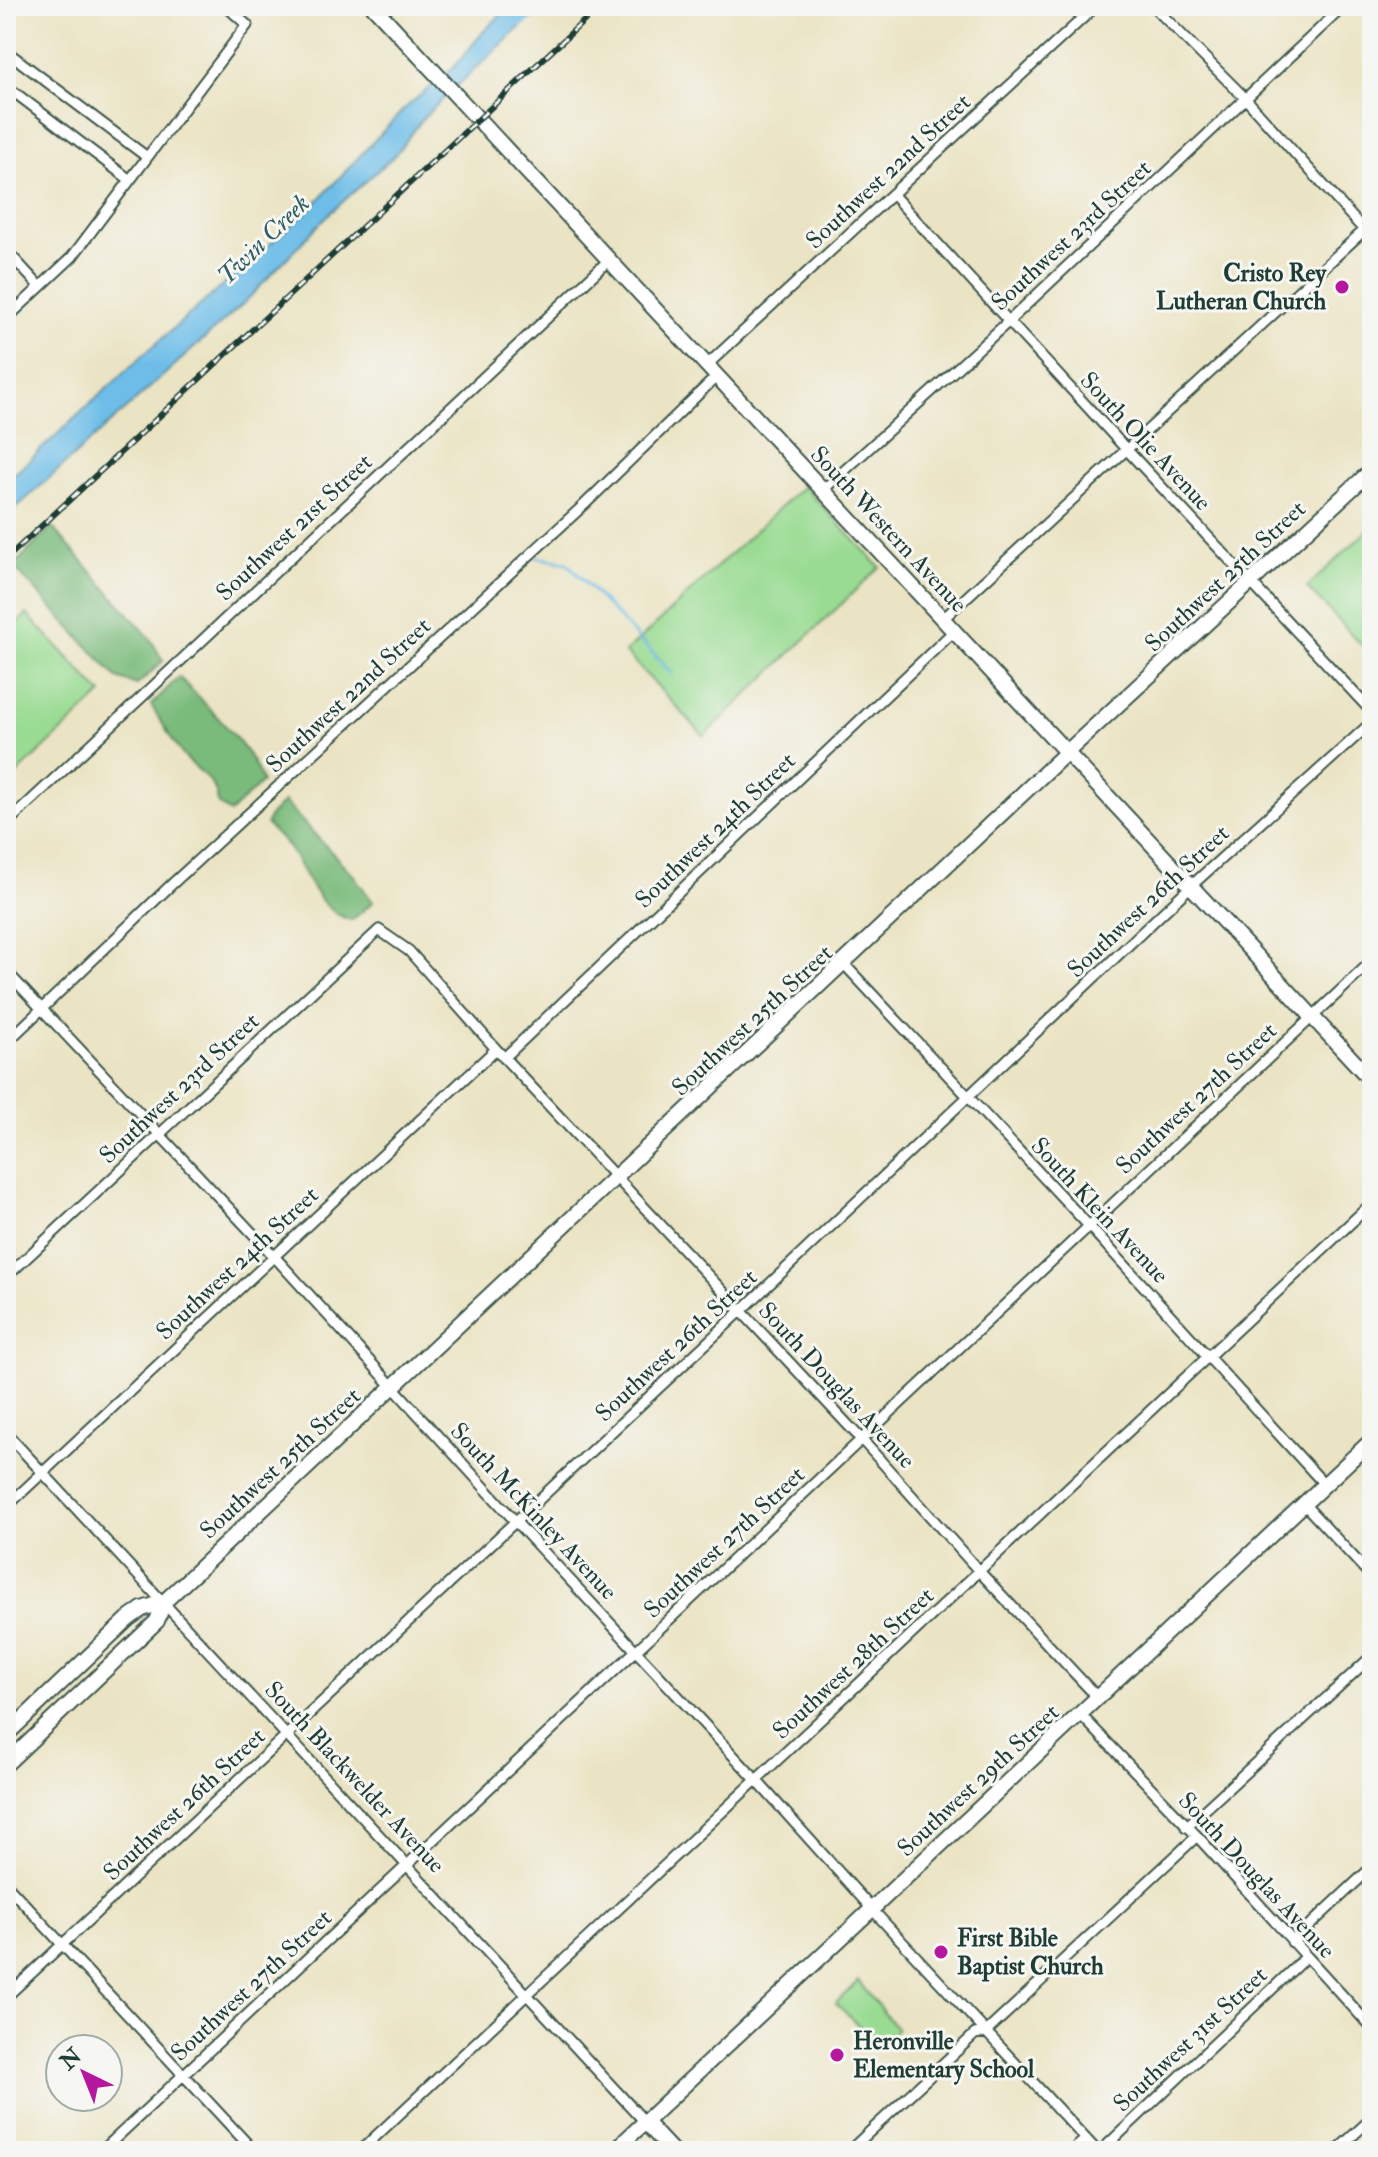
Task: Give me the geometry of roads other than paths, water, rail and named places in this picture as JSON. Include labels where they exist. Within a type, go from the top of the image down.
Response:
[{"type":"main road","name":"South Western Avenue","points":[[373,6],[1372,1081]]},
{"type":"main road","name":"Southwest 25th Street","points":[[6,1735],[128,1619],[142,1609],[164,1602],[1067,752],[1372,470]]},
{"type":"main road","name":"Southwest 29th Street","points":[[614,2151],[1372,1440]]},
{"type":"main road","name":"Southwest 25th Street","points":[[6,1764],[157,1621],[164,1602]]},
{"type":"main road","name":"South Blackwelder Avenue","points":[[645,2122],[672,2151]]},
{"type":"street","points":[[6,319],[72,257],[247,25],[226,6]]},
{"type":"street","name":"Southwest 22nd Street","points":[[6,1043],[182,875],[584,505],[712,370],[892,194],[1096,6]]},
{"type":"street","points":[[1153,6],[1368,226],[1372,239]]},
{"type":"street","name":"Southwest 23rd Street","points":[[823,490],[1009,321],[1344,6]]},
{"type":"street","points":[[6,51],[147,157]]},
{"type":"street","points":[[6,86],[130,180]]},
{"type":"street","name":"South Olie Avenue","points":[[892,194],[1372,712]]},
{"type":"street","points":[[943,619],[1368,226]]},
{"type":"street","points":[[6,250],[40,287]]},
{"type":"street","name":"Southwest 21st Street","points":[[6,824],[609,260]]},
{"type":"street","name":"Southwest 24th Street","points":[[504,1058],[954,631]]},
{"type":"street","name":"Southwest 26th Street","points":[[6,1997],[969,1098],[1191,886],[1372,722]]},
{"type":"street","name":"Southwest 23rd Street","points":[[6,1277],[379,930]]},
{"type":"street","name":"South Douglas Avenue","points":[[379,930],[409,951],[504,1058],[863,1441],[1098,1698]]},
{"type":"street","name":"Southwest 27th Street","points":[[102,2151],[1372,961]]},
{"type":"street","name":"South Klein Avenue","points":[[844,964],[1325,1485]]},
{"type":"street","name":"South McKinley Avenue","points":[[6,971],[273,1255],[872,1909],[1099,2151]]},
{"type":"street","name":"Southwest 24th Street","points":[[6,1507],[496,1049]]},
{"type":"street","name":"Southwest 28th Street","points":[[360,2151],[1372,1203]]},
{"type":"street","name":"South Blackwelder Avenue","points":[[6,1433],[645,2122]]},
{"type":"street","points":[[1304,1504],[1372,1577]]},
{"type":"street","points":[[1186,1827],[1372,1656]]},
{"type":"street","name":"South Douglas Avenue","points":[[1080,1714],[1197,1836],[1372,2028]]},
{"type":"street","points":[[849,2151],[975,2034],[986,2032],[1197,1836]]},
{"type":"street","points":[[1292,1942],[1372,1867]]},
{"type":"street","points":[[6,1884],[254,2151]]},
{"type":"street","name":"Southwest 31st Street","points":[[1099,2151],[1306,1957]]},
{"type":"street","points":[[1336,2151],[1372,2118]]},
{"type":"street","points":[[1072,2151],[1086,2139]]},
{"type":"water","points":[[510,6],[543,6],[425,116],[395,155],[328,215],[245,302],[6,517],[8,480],[141,357],[310,209],[404,109],[455,66]]},
{"type":"waterway","name":"Twin Creek","points":[[521,26],[548,6]]},
{"type":"waterway","points":[[536,557],[567,563],[672,674]]},
{"type":"railway","points":[[6,559],[600,6]]},
{"type":"place","name":"Cristo Rey Lutheran Church","points":[[1342,287]]},
{"type":"place","name":"First Bible Baptist Church","points":[[941,1952]]},
{"type":"place","name":"Heronville Elementary School","points":[[837,2055]]}]
